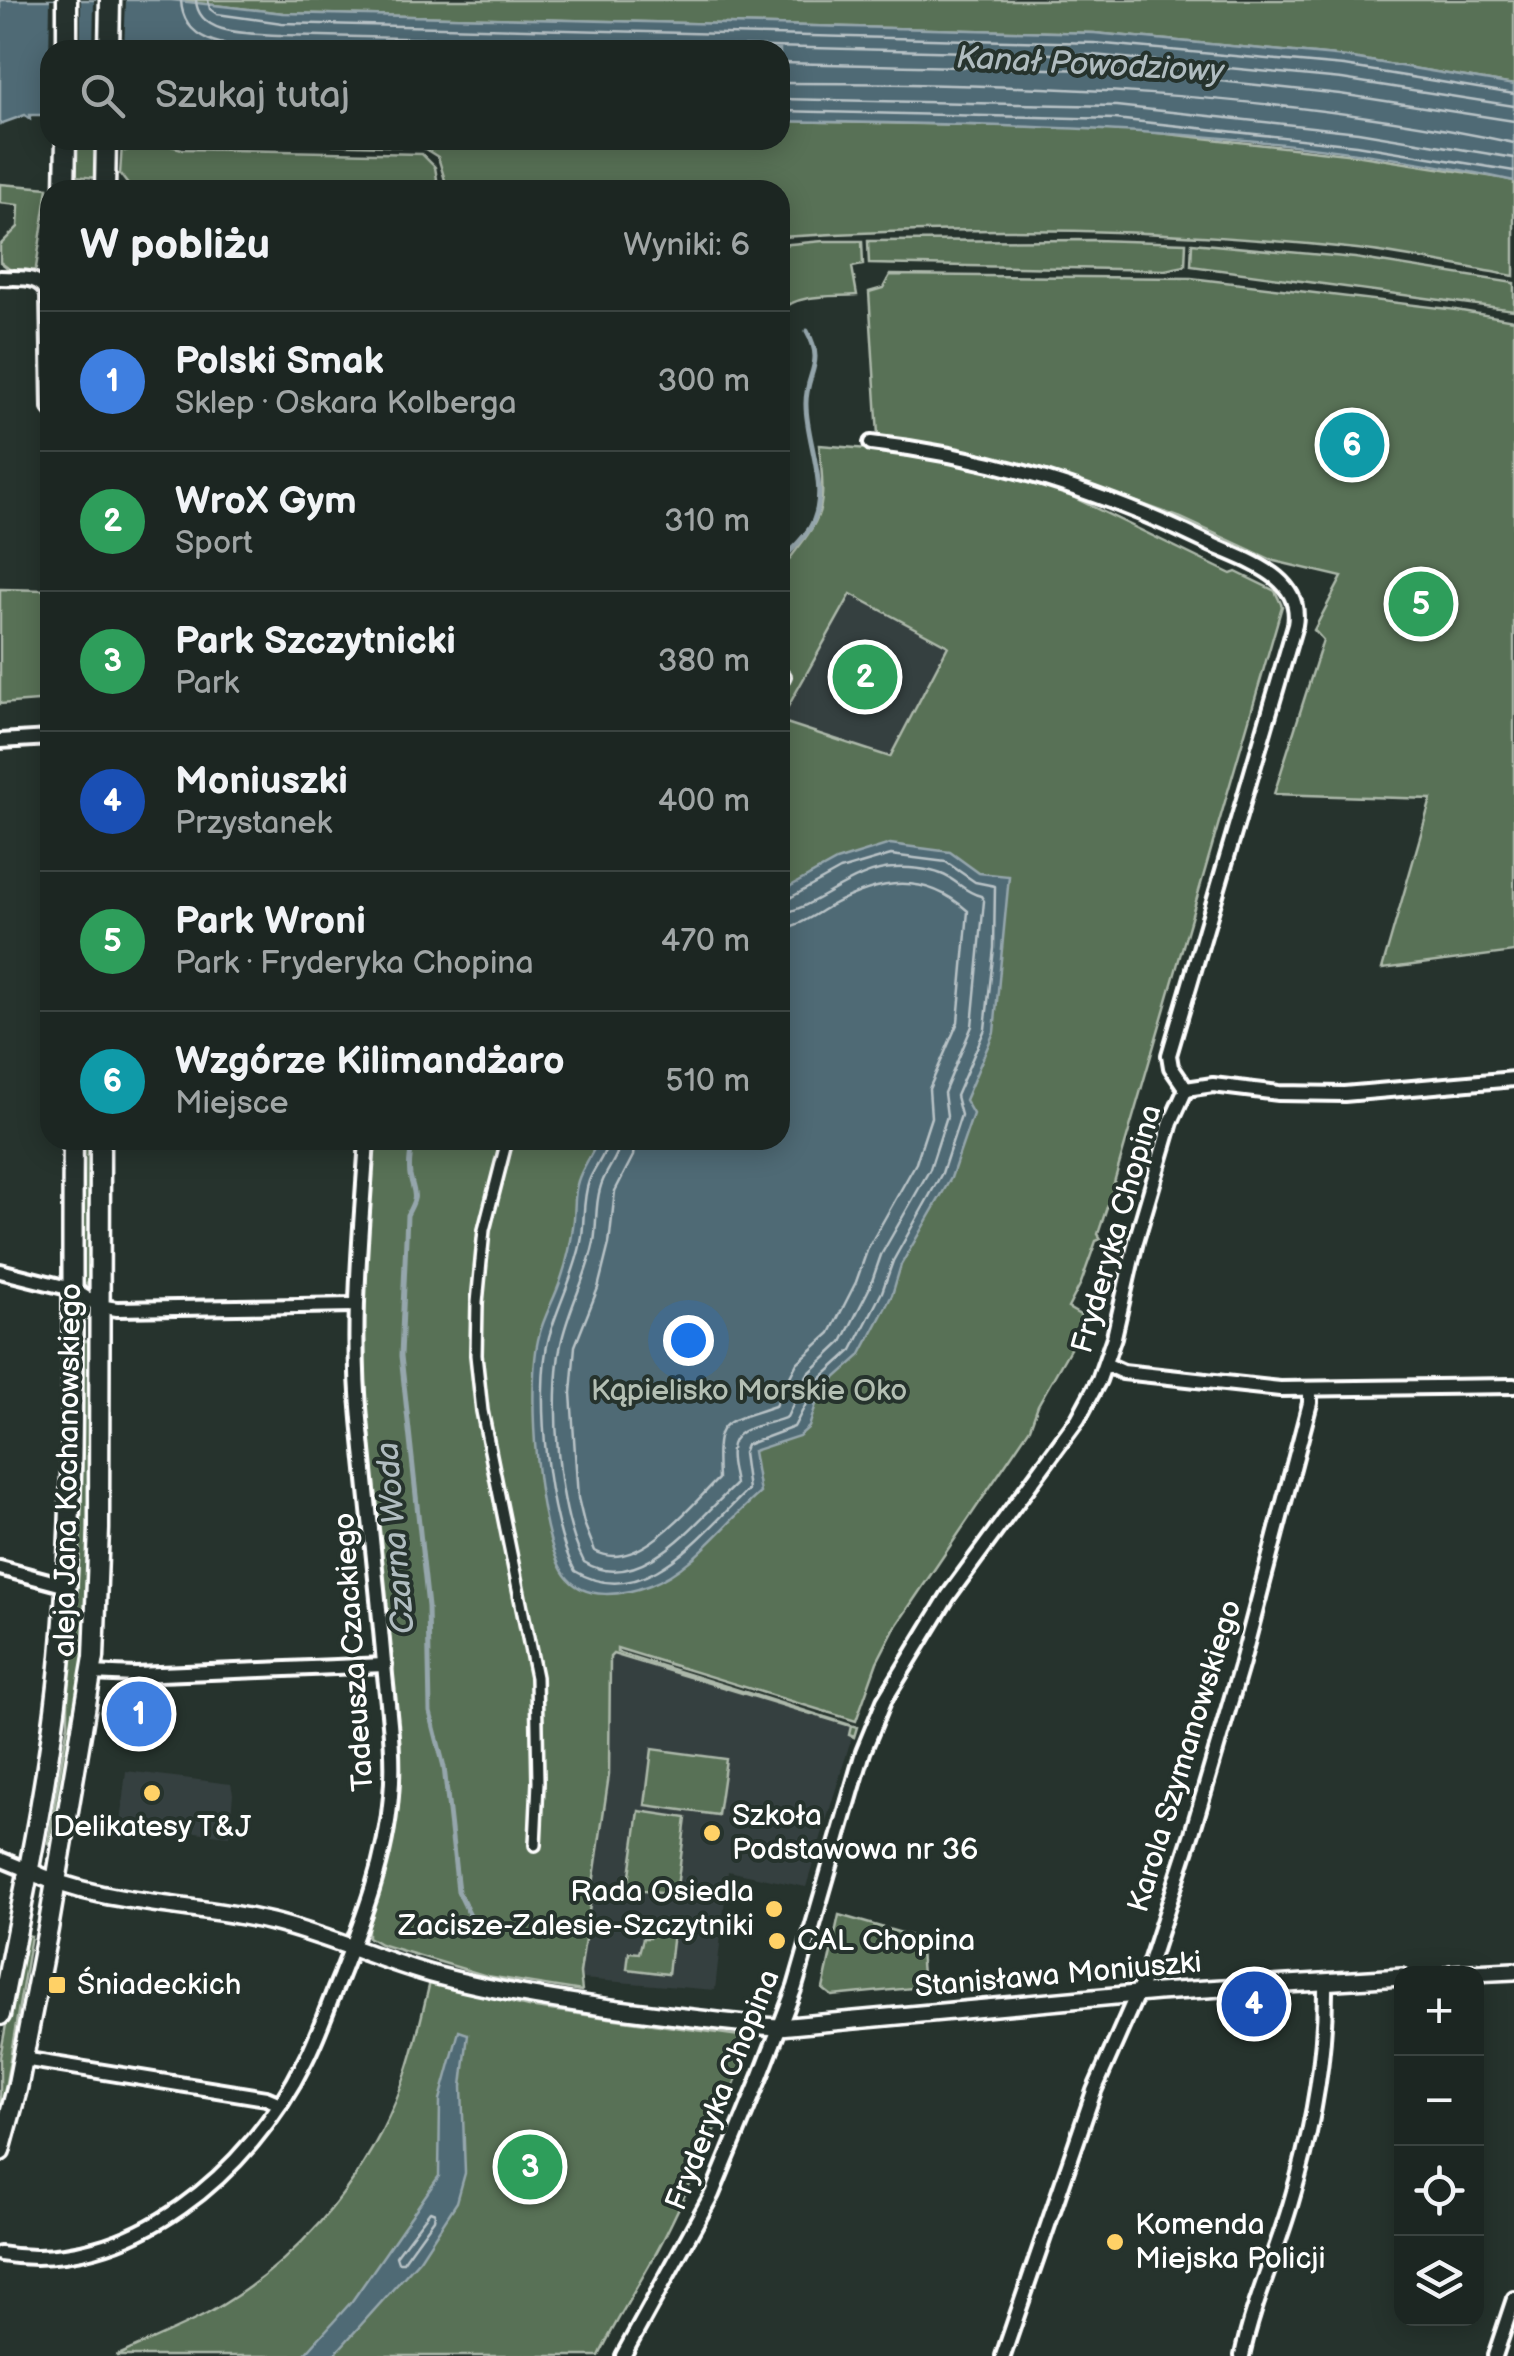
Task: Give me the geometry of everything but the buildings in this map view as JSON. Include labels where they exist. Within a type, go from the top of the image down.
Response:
[{"type":"main road","points":[[67,0],[67,40]]},
{"type":"main road","points":[[109,40],[110,0]]},
{"type":"main road","points":[[65,180],[66,150]]},
{"type":"main road","points":[[105,180],[106,150]]},
{"type":"main road","name":"aleja Jana Kochanowskiego","points":[[0,2015],[57,1690],[67,1586],[72,1150]]},
{"type":"main road","name":"aleja Jana Kochanowskiego","points":[[0,2152],[23,2059],[92,1673],[98,1600],[100,1150]]},
{"type":"street","points":[[0,278],[34,280],[40,286]]},
{"type":"street","name":"Fryderyka Chopina","points":[[623,2356],[712,2194],[795,1987],[863,1752],[884,1700],[948,1596],[1078,1419],[1105,1364],[1161,1156],[1186,1089],[1170,1066],[1169,1055],[1294,624],[1296,608],[1291,593],[1273,574],[1156,516],[1000,465],[871,443]]},
{"type":"street","points":[[0,741],[40,739]]},
{"type":"street","points":[[1186,1089],[1212,1085],[1279,1093],[1344,1094],[1514,1079]]},
{"type":"street","name":"Tadeusza Czackiego","points":[[0,2254],[62,2256],[92,2250],[154,2224],[222,2175],[257,2138],[305,2062],[352,1947],[384,1851],[392,1796],[392,1752],[359,1413],[355,1305],[366,1150]]},
{"type":"street","points":[[505,1150],[484,1230],[476,1303],[476,1355],[482,1411],[536,1677],[535,1845]]},
{"type":"street","points":[[0,1271],[72,1289],[99,1306],[117,1310],[355,1305]]},
{"type":"street","points":[[1105,1364],[1123,1372],[1202,1382],[1310,1389],[1514,1386]]},
{"type":"street","name":"Karola Szymanowskiego","points":[[1002,2356],[1094,2090],[1146,1971],[1192,1833],[1241,1666],[1310,1403],[1310,1389]]},
{"type":"street","points":[[0,1568],[67,1586]]},
{"type":"street","points":[[92,1673],[118,1676],[384,1665]]},
{"type":"street","points":[[0,1858],[27,1870]]},
{"type":"street","name":"Stanisława Moniuszki","points":[[27,1870],[55,1884],[91,1894],[267,1921],[405,1967],[496,1990],[779,2027],[1136,1994],[1394,1978]]},
{"type":"street","points":[[1484,1972],[1514,1971]]},
{"type":"street","points":[[1242,2356],[1311,2130],[1326,1983]]},
{"type":"street","points":[[23,2059],[266,2098],[280,2104]]},
{"type":"street","points":[[1495,2356],[1514,2300]]},
{"type":"shaded area","points":[[851,594],[948,646],[890,757],[790,725],[790,704]]},
{"type":"shaded area","name":"Szkoła Podstawowa nr 36","points":[[616,1653],[852,1726],[806,1887],[728,1871],[715,1990],[583,1979],[580,1973],[609,1775],[610,1657]]},
{"type":"shaded area","points":[[126,1771],[231,1784],[229,1836],[120,1823]]},
{"type":"green space","points":[[171,0],[1514,0],[1514,85],[1346,57],[1094,33],[283,13]]},
{"type":"green space","points":[[790,121],[1114,128],[1355,155],[1514,181],[1514,276],[1377,252],[1141,233],[996,230],[790,237],[790,180],[445,180],[438,157],[427,150],[790,150]]},
{"type":"green space","points":[[74,150],[97,150],[97,178],[74,176]]},
{"type":"green space","points":[[122,150],[422,154],[435,167],[437,179],[124,180],[120,174]]},
{"type":"green space","points":[[0,184],[40,187],[40,241],[32,273],[13,272],[0,262],[0,245],[18,227],[19,205],[0,203]]},
{"type":"green space","points":[[862,241],[863,265],[852,267],[857,295],[827,296],[790,304],[790,244]]},
{"type":"green space","points":[[868,241],[1186,243],[1185,266],[1165,270],[869,264]]},
{"type":"green space","points":[[1192,243],[1355,258],[1514,283],[1514,310],[1191,266]]},
{"type":"green space","points":[[890,275],[1191,278],[1514,320],[1514,952],[1382,969],[1431,799],[1274,794],[1323,640],[1314,630],[1342,577],[1274,561],[1181,518],[1064,476],[878,435],[869,292],[883,288]]},
{"type":"green space","name":"Kąpielisko Morskie Oko","points":[[819,445],[905,452],[1050,486],[1231,574],[1236,572],[1275,591],[1282,606],[1113,1186],[1117,1190],[1112,1192],[1098,1234],[1101,1239],[1096,1241],[1068,1308],[1087,1319],[1038,1405],[1030,1428],[894,1629],[877,1662],[856,1721],[617,1648],[617,1652],[857,1727],[854,1737],[849,1735],[851,1726],[613,1654],[609,1775],[580,1973],[582,1991],[487,1976],[368,1937],[393,1834],[398,1777],[395,1703],[364,1366],[373,1150],[790,1150],[790,724],[890,757],[948,646],[851,594],[790,703],[790,558],[819,514]]},
{"type":"green space","points":[[0,589],[40,590],[40,701],[0,704]]},
{"type":"green space","points":[[80,1150],[91,1150],[90,1280],[85,1286],[80,1280]]},
{"type":"green space","points":[[79,1341],[91,1341],[86,1647],[53,1844],[48,1843],[68,1724],[77,1552]]},
{"type":"green space","points":[[652,1749],[726,1759],[718,1815],[645,1805]]},
{"type":"green space","points":[[639,1811],[686,1818],[676,1895],[628,1889]]},
{"type":"green space","points":[[839,1915],[919,1938],[923,1987],[832,1996],[823,1989]]},
{"type":"green space","points":[[651,1924],[673,1933],[668,1974],[627,1969],[629,1952],[639,1953],[643,1938],[649,1938]]},
{"type":"green space","points":[[23,1934],[31,1936],[0,2118],[0,2057]]},
{"type":"green space","points":[[430,1982],[528,2007],[740,2036],[749,2042],[675,2216],[599,2356],[116,2356],[196,2320],[238,2295],[320,2223],[381,2133],[411,2057]]},
{"type":"water","name":"Kanał Powodziowy","points":[[0,0],[171,0],[283,13],[1094,33],[1346,57],[1514,85],[1514,181],[1423,163],[1240,140],[1056,128],[790,121],[790,40],[40,40],[40,115],[30,115],[30,119],[25,115],[0,124]]},
{"type":"water","points":[[890,844],[950,852],[979,873],[1009,876],[994,1032],[965,1100],[973,1114],[951,1178],[901,1265],[892,1295],[860,1356],[825,1387],[809,1427],[799,1436],[753,1451],[760,1493],[694,1557],[666,1578],[640,1589],[593,1593],[573,1584],[555,1555],[541,1494],[534,1422],[539,1336],[568,1256],[580,1176],[593,1150],[790,1150],[790,886],[836,861]]},
{"type":"water","points":[[459,2031],[468,2034],[462,2086],[465,2173],[457,2202],[420,2259],[333,2356],[303,2356],[352,2301],[439,2176],[440,2100]]},
{"type":"pier","points":[[50,0],[81,0],[81,40],[49,40]]},
{"type":"pier","points":[[94,0],[126,0],[124,40],[93,40]]},
{"type":"waterway","name":"Czarna Woda","points":[[790,551],[811,526],[819,497],[806,405],[815,352],[807,331]]},
{"type":"waterway","name":"Czarna Woda","points":[[411,1150],[409,1166],[414,1195],[407,1215],[401,1356],[428,1607],[430,1712],[444,1767],[458,1891],[472,1929]]},
{"type":"place","name":"Wzgórze Kilimandżaro","points":[[1352,445]]},
{"type":"place","name":"Park Wroni","points":[[1421,604]]},
{"type":"place","name":"WroX Gym","points":[[865,677]]},
{"type":"place","name":"Polski Smak","points":[[139,1714]]},
{"type":"place","name":"Delikatesy T&J","points":[[152,1793]]},
{"type":"place","name":"Szkoła Podstawowa nr 36","points":[[712,1833]]},
{"type":"place","name":"Rada Osiedla Zacisze-Zalesie-Szczytniki","points":[[774,1909]]},
{"type":"place","name":"CAL Chopina","points":[[777,1941]]},
{"type":"place","name":"Śniadeckich","points":[[57,1985]]},
{"type":"place","name":"Moniuszki","points":[[1254,2004]]},
{"type":"place","name":"Park Szczytnicki","points":[[530,2167]]},
{"type":"place","name":"Komenda Miejska Policji","points":[[1115,2242]]}]
